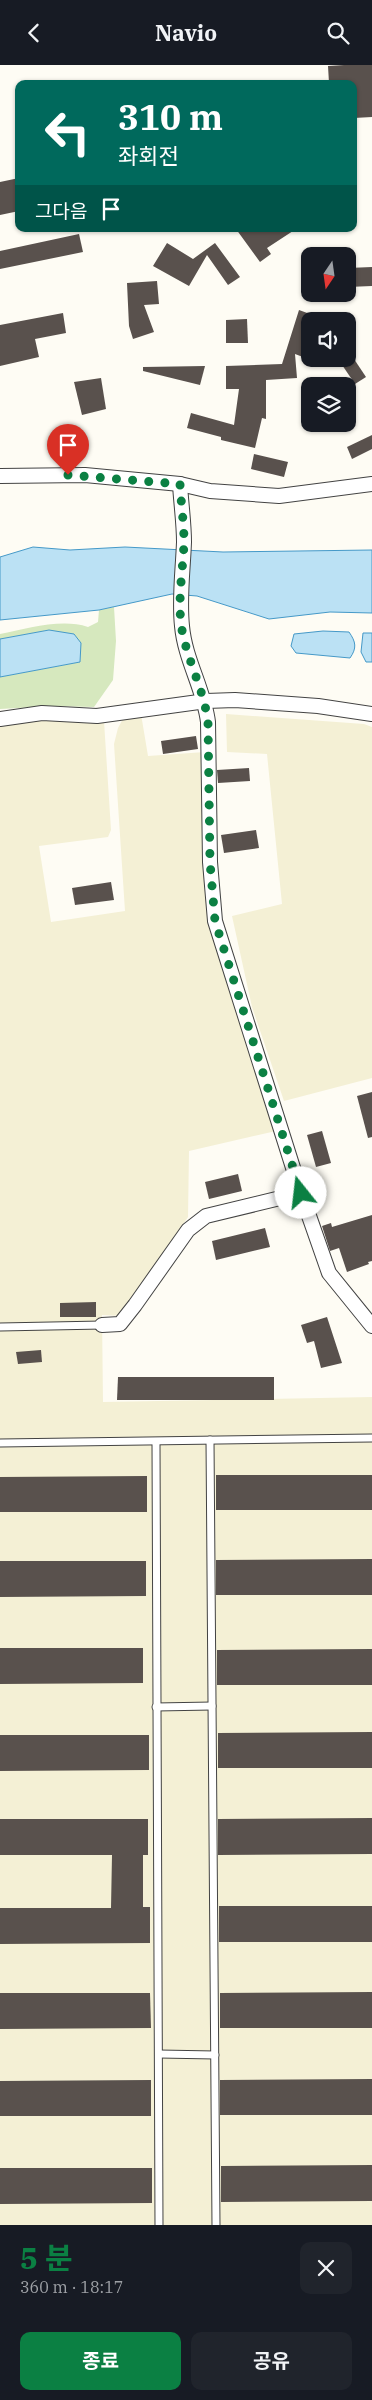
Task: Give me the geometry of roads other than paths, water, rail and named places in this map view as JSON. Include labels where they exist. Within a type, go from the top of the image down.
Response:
[{"type":"street","points":[[0,476],[85,475],[180,484],[210,491],[279,496],[372,484]]},
{"type":"street","points":[[180,484],[184,540],[180,600],[182,628],[190,664],[206,701],[210,862],[215,921],[301,1193],[329,1273],[372,1326]]},
{"type":"street","points":[[0,719],[42,713],[97,716],[206,701],[235,700],[309,705],[372,715]]},
{"type":"street","points":[[102,1325],[120,1324],[188,1230],[206,1216],[301,1193]]},
{"type":"lane","points":[[0,1327],[102,1325]]},
{"type":"lane","points":[[0,1443],[372,1438]]},
{"type":"lane","points":[[210,1440],[216,2225]]},
{"type":"lane","points":[[156,1442],[159,2225]]},
{"type":"lane","points":[[156,1707],[212,1706]]},
{"type":"lane","points":[[159,2054],[214,2055]]},
{"type":"water","points":[[33,547],[70,550],[125,547],[223,552],[372,550],[372,613],[330,612],[269,619],[197,596],[172,594],[99,610],[0,620],[0,557]]},
{"type":"water","points":[[49,630],[74,634],[81,643],[80,662],[0,677],[0,639]]},
{"type":"water","points":[[323,631],[349,632],[355,645],[350,658],[296,653],[291,646],[294,634]]},
{"type":"water","points":[[363,633],[372,633],[372,662],[366,662],[361,652]]}]
